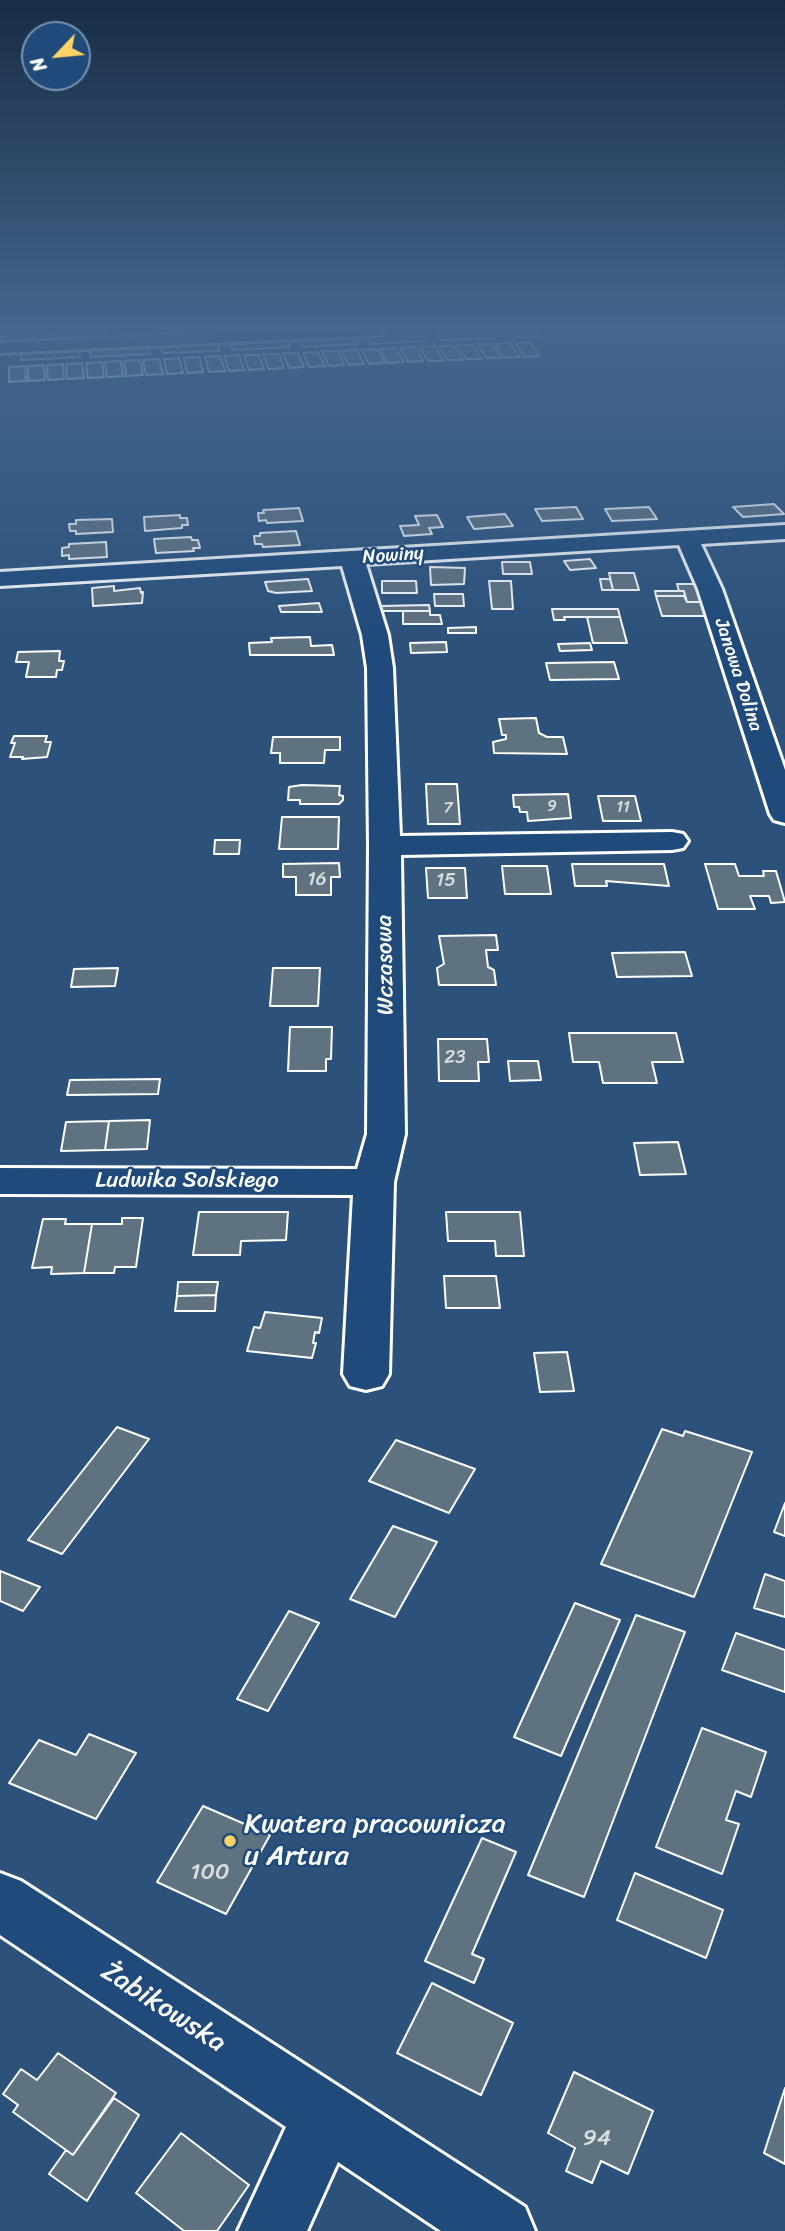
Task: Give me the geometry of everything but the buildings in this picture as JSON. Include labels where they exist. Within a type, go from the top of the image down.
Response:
[{"type":"street","name":"Nowiny","points":[[0,579],[785,532]]},
{"type":"street","name":"Janowa Dolina","points":[[687,538],[710,589],[785,814]]},
{"type":"street","name":"Wczasowa","points":[[352,559],[373,627],[380,668],[385,846],[386,1134],[374,1182],[366,1374]]},
{"type":"street","points":[[385,846],[672,841]]},
{"type":"street","name":"Ludwika Solskiego","points":[[0,1181],[374,1182]]},
{"type":"street","name":"Żabikowska","points":[[0,1901],[500,2231]]},
{"type":"street","points":[[272,2231],[326,2115]]},
{"type":"place","name":"Kwatera pracownicza u Artura","points":[[230,1841]]}]
